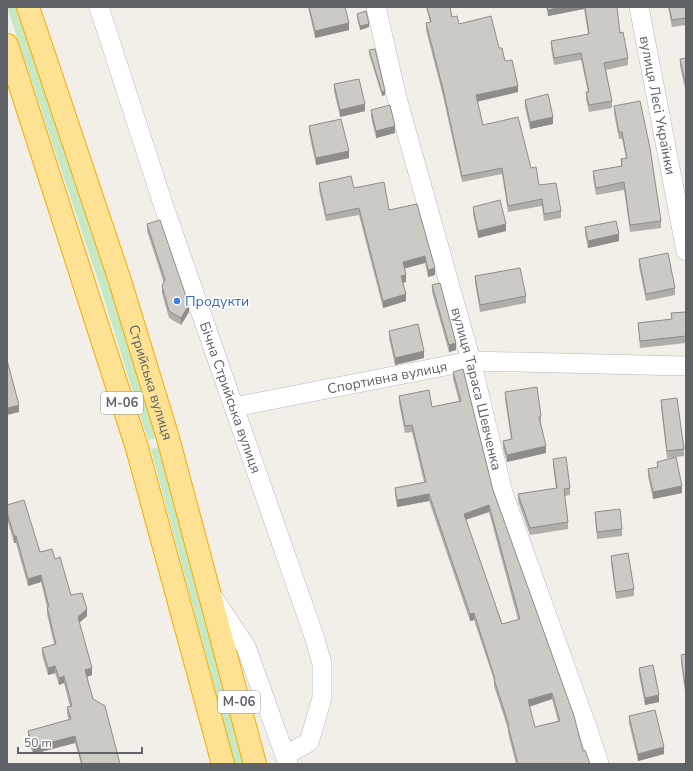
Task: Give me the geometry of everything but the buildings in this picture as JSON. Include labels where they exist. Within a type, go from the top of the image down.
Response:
[{"type":"highway","name":"Стрийська вулиця","points":[[28,7],[120,281],[168,438],[256,764]]},
{"type":"highway","name":"М-06","points":[[7,45],[136,448],[223,764]]},
{"type":"street","name":"Бічна Стрийська вулиця","points":[[99,7],[164,207],[315,639],[322,664],[322,698],[309,742],[287,759]]},
{"type":"street","name":"вулиця Тараса Шевченка","points":[[376,7],[397,98],[471,361],[503,494],[589,733],[598,764]]},
{"type":"street","name":"вулиця Лесі Українки","points":[[639,7],[686,251]]},
{"type":"street","name":"Спортивна вулиця","points":[[234,407],[471,361],[686,366]]},
{"type":"street","points":[[210,594],[246,647],[287,759]]},
{"type":"green space","points":[[7,7],[17,7],[110,284],[157,438],[148,440],[100,286]]},
{"type":"green space","points":[[159,447],[245,764],[235,764],[151,449]]},
{"type":"place","name":"Продукти","points":[[177,301]]}]
